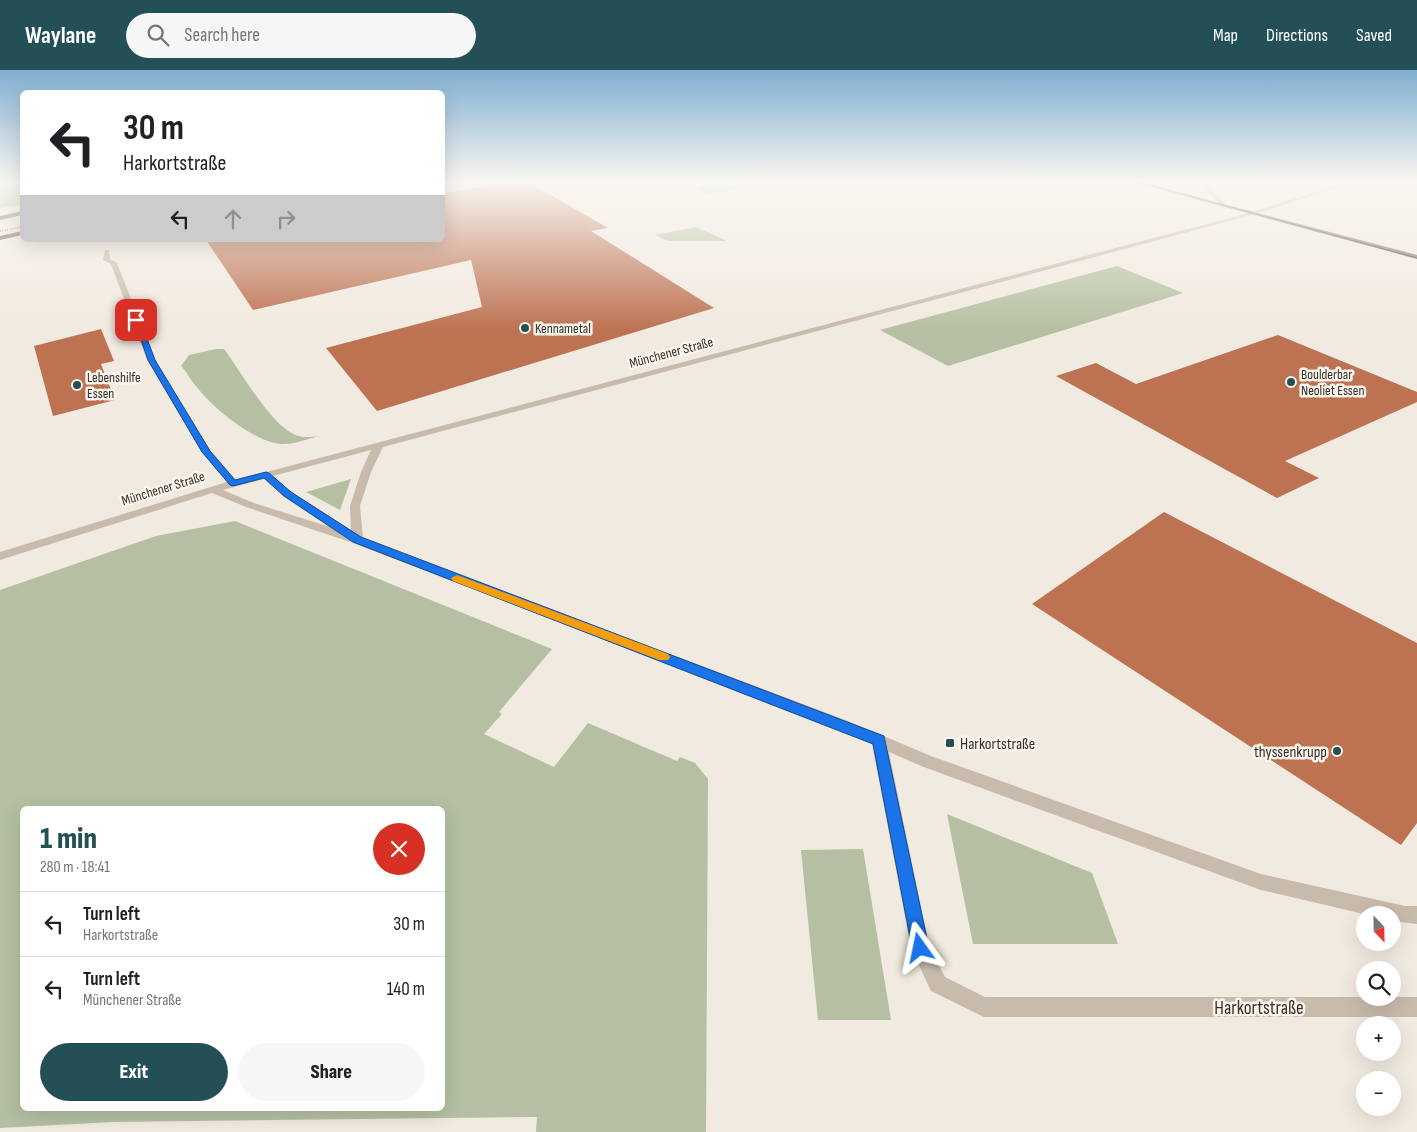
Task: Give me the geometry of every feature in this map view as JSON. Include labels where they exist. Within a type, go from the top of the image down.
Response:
[{"type":"highway","points":[[0,238],[20,234]]},
{"type":"main road","points":[[1324,232],[1417,256]]},
{"type":"street","name":"Münchener Straße","points":[[0,556],[233,483],[1184,232]]},
{"type":"street","points":[[107,252],[106,260],[114,263],[151,360],[206,452],[233,483]]},
{"type":"street","points":[[357,540],[355,506],[366,472],[379,444]]},
{"type":"street","points":[[266,475],[287,494],[357,540]]},
{"type":"street","points":[[213,489],[250,505],[357,540],[879,740],[926,762],[1261,882],[1405,915],[1417,915]]},
{"type":"street","name":"Harkortstraße","points":[[879,740],[920,948],[938,984],[984,1007],[1417,1007]]},
{"type":"green space","points":[[673,232],[706,232],[727,241],[668,241],[655,235]]},
{"type":"green space","points":[[1117,266],[1183,293],[948,366],[880,330]]},
{"type":"green space","points":[[224,349],[268,412],[279,423],[299,436],[319,436],[290,444],[270,442],[246,430],[222,413],[202,394],[181,366],[189,355]]},
{"type":"green space","points":[[351,479],[340,510],[306,492]]},
{"type":"green space","points":[[235,521],[552,649],[499,712],[502,714],[484,734],[554,767],[588,723],[677,761],[680,757],[695,763],[708,779],[706,1132],[536,1132],[537,1117],[113,1122],[0,1128],[0,590],[156,536]]},
{"type":"green space","points":[[947,814],[1092,873],[1118,944],[973,944]]},
{"type":"green space","points":[[863,849],[891,1020],[818,1020],[801,850]]},
{"type":"building","points":[[445,232],[592,232],[714,308],[377,411],[326,348],[482,307],[471,260],[253,310],[207,242],[445,242]]},
{"type":"building","name":"Lebenshilfe Essen","points":[[101,329],[114,361],[101,364],[115,400],[53,416],[34,346]]},
{"type":"building","points":[[1278,335],[1417,392],[1417,402],[1285,461],[1319,478],[1277,498],[1056,376],[1096,363],[1136,384]]},
{"type":"building","name":"thyssenkrupp","points":[[1164,512],[1417,643],[1417,823],[1401,845],[1032,604]]},
{"type":"tram line","points":[[1320,232],[1417,258]]},
{"type":"slow traffic","points":[[457,578],[664,657]]},
{"type":"place","name":"Kennametal","points":[[525,328]]},
{"type":"place","name":"Boulderbar Neoliet Essen","points":[[1291,382]]},
{"type":"place","name":"Lebenshilfe Essen","points":[[77,385]]},
{"type":"place","name":"Harkortstraße","points":[[950,743]]},
{"type":"place","name":"thyssenkrupp","points":[[1337,751]]},
{"type":"route","points":[[136,320],[151,360],[206,452],[233,483],[266,475],[287,494],[357,540],[879,740],[920,948]]}]
